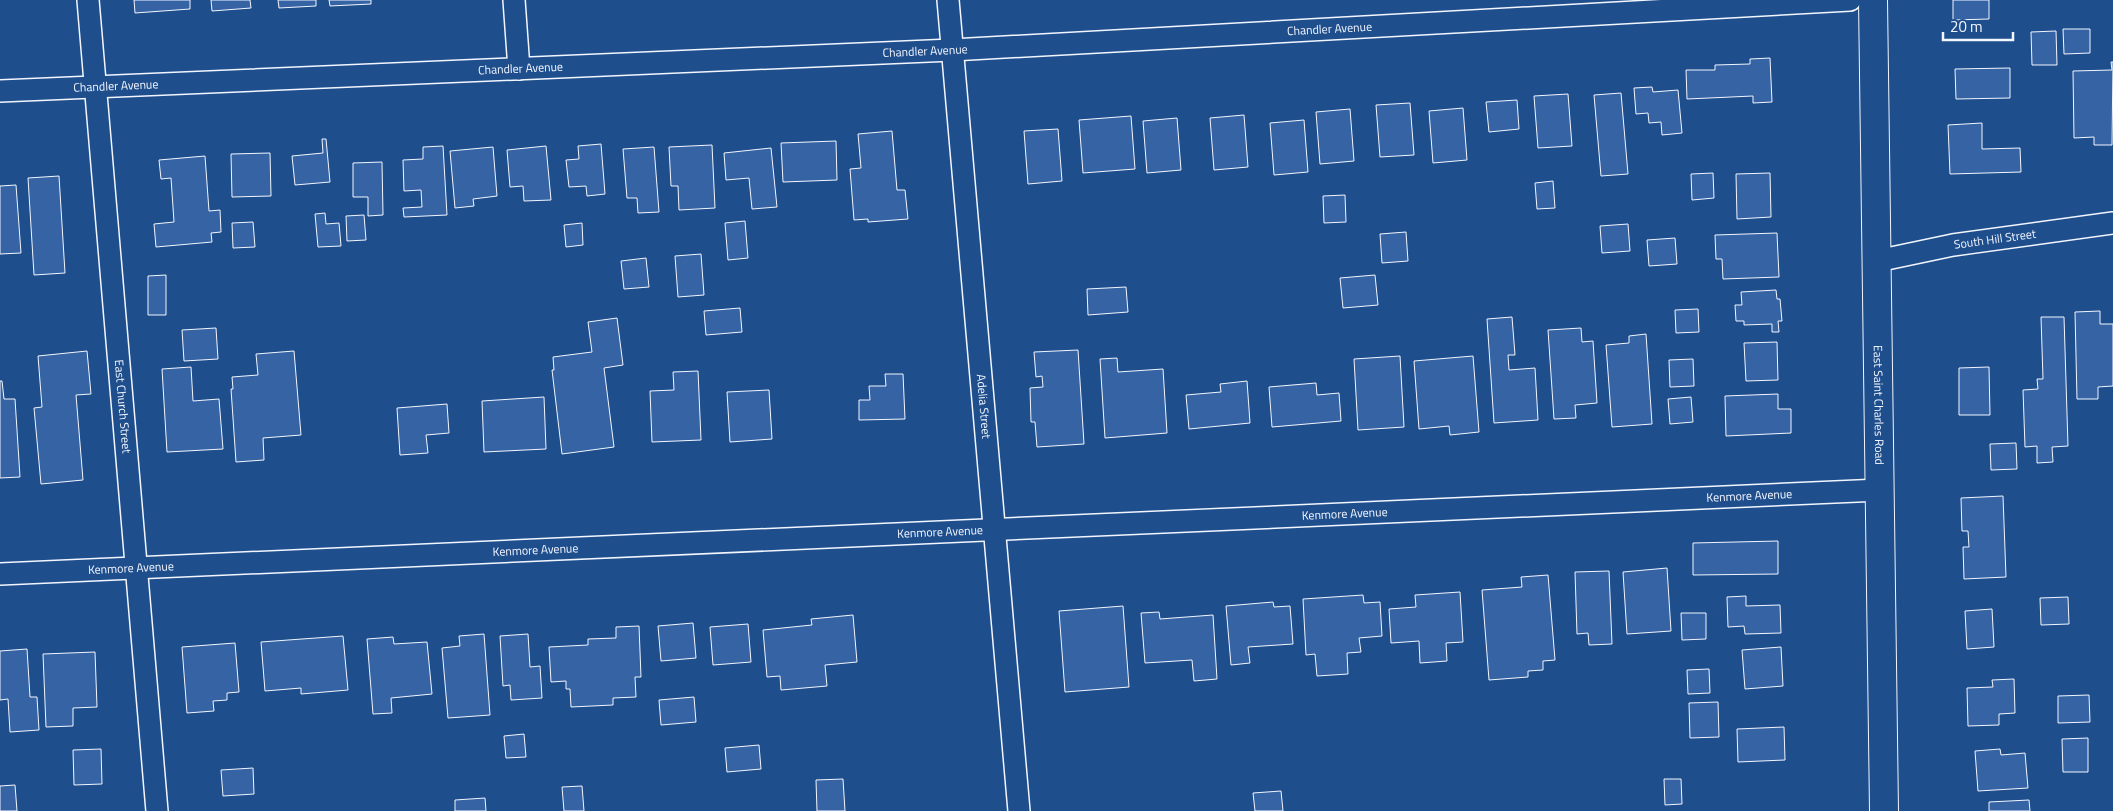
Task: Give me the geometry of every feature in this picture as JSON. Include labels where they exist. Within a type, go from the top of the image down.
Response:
[{"type":"main road","name":"East Saint Charles Road","points":[[1873,0],[1884,811]]},
{"type":"street","name":"East Church Street","points":[[88,0],[157,811]]},
{"type":"street","points":[[514,0],[519,68]]},
{"type":"street","name":"Adelia Street","points":[[948,0],[1019,811]]},
{"type":"street","name":"Chandler Avenue","points":[[0,91],[952,50],[1850,0]]},
{"type":"street","name":"South Hill Street","points":[[1877,261],[1953,245],[2113,223]]},
{"type":"street","name":"Kenmore Avenue","points":[[0,574],[1880,490]]},
{"type":"building","points":[[134,0],[190,0],[190,9],[135,13]]},
{"type":"building","points":[[211,0],[250,0],[251,8],[212,11]]},
{"type":"building","points":[[278,0],[316,0],[316,6],[279,8]]},
{"type":"building","points":[[329,0],[371,0],[371,4],[330,6]]},
{"type":"building","points":[[1953,0],[1989,0],[1989,19],[1953,20]]},
{"type":"building","points":[[2063,29],[2090,29],[2090,53],[2064,54]]},
{"type":"building","points":[[2056,31],[2057,65],[2032,65],[2031,32]]},
{"type":"building","points":[[1770,58],[1772,102],[1753,103],[1753,96],[1687,99],[1686,70],[1715,70],[1715,65],[1750,64],[1750,59]]},
{"type":"building","points":[[2111,62],[2113,62],[2112,145],[2094,145],[2094,137],[2074,138],[2073,71],[2112,70]]},
{"type":"building","points":[[2010,68],[2010,98],[1956,99],[1955,69]]},
{"type":"building","points":[[1652,87],[1653,92],[1678,90],[1682,133],[1662,135],[1661,122],[1649,123],[1648,113],[1636,114],[1634,88]]},
{"type":"building","points":[[1621,93],[1628,174],[1601,176],[1594,95]]},
{"type":"building","points":[[1568,94],[1572,146],[1538,148],[1534,96]]},
{"type":"building","points":[[1517,100],[1519,129],[1489,132],[1486,102]]},
{"type":"building","points":[[1410,103],[1414,155],[1380,157],[1376,105]]},
{"type":"building","points":[[1463,108],[1467,160],[1433,163],[1429,111]]},
{"type":"building","points":[[1350,109],[1354,161],[1320,164],[1316,112]]},
{"type":"building","points":[[1244,115],[1248,167],[1214,170],[1210,118]]},
{"type":"building","points":[[1131,116],[1135,169],[1083,173],[1079,120]]},
{"type":"building","points":[[1177,118],[1181,170],[1147,173],[1143,121]]},
{"type":"building","points":[[1304,120],[1308,172],[1274,175],[1270,123]]},
{"type":"building","points":[[1982,123],[1982,149],[2020,148],[2021,172],[1950,174],[1948,125]]},
{"type":"building","points":[[1058,129],[1062,181],[1028,184],[1024,131]]},
{"type":"building","points":[[892,131],[897,190],[905,190],[908,219],[868,222],[868,219],[854,220],[850,169],[861,168],[858,134]]},
{"type":"building","points":[[322,139],[326,139],[330,182],[295,185],[292,156],[323,153]]},
{"type":"building","points":[[836,141],[837,180],[783,182],[781,143]]},
{"type":"building","points":[[601,144],[605,194],[587,196],[586,186],[569,187],[566,160],[579,159],[578,146]]},
{"type":"building","points":[[712,145],[715,208],[679,210],[678,186],[671,186],[669,147]]},
{"type":"building","points":[[443,146],[447,215],[404,217],[403,208],[422,207],[421,190],[404,191],[403,160],[423,159],[423,147]]},
{"type":"building","points":[[546,146],[551,200],[524,201],[523,186],[510,187],[507,150]]},
{"type":"building","points":[[493,147],[497,196],[473,199],[474,206],[455,208],[450,151]]},
{"type":"building","points":[[654,147],[659,212],[638,213],[637,198],[627,198],[623,149]]},
{"type":"building","points":[[771,148],[777,207],[752,209],[749,178],[726,180],[724,153]]},
{"type":"building","points":[[270,153],[271,196],[232,197],[231,154]]},
{"type":"building","points":[[205,156],[209,211],[220,210],[221,232],[211,233],[212,242],[156,247],[154,224],[174,222],[171,178],[161,179],[159,160]]},
{"type":"building","points":[[382,162],[383,215],[368,216],[368,197],[353,197],[353,163]]},
{"type":"building","points":[[1713,173],[1714,198],[1692,200],[1691,174]]},
{"type":"building","points":[[1770,173],[1771,217],[1737,219],[1736,174]]},
{"type":"building","points":[[59,176],[65,273],[34,275],[28,178]]},
{"type":"building","points":[[1553,181],[1555,208],[1537,209],[1535,183]]},
{"type":"building","points":[[16,185],[21,253],[0,254],[0,186]]},
{"type":"building","points":[[1345,195],[1346,222],[1324,223],[1323,196]]},
{"type":"building","points":[[325,213],[326,224],[339,223],[341,246],[318,247],[315,214]]},
{"type":"building","points":[[364,215],[366,240],[347,241],[346,216]]},
{"type":"building","points":[[745,221],[748,258],[728,260],[725,223]]},
{"type":"building","points":[[253,222],[255,247],[233,248],[232,223]]},
{"type":"building","points":[[582,223],[583,245],[566,247],[564,225]]},
{"type":"building","points":[[1628,224],[1630,251],[1602,253],[1600,226]]},
{"type":"building","points":[[1406,232],[1408,261],[1382,263],[1380,234]]},
{"type":"building","points":[[1777,233],[1779,277],[1723,279],[1722,259],[1716,259],[1715,235]]},
{"type":"building","points":[[1675,238],[1677,264],[1649,266],[1647,240]]},
{"type":"building","points":[[701,254],[704,295],[678,297],[675,256]]},
{"type":"building","points":[[646,258],[649,287],[624,289],[621,261]]},
{"type":"building","points":[[166,275],[166,315],[148,315],[148,276]]},
{"type":"building","points":[[1375,275],[1378,305],[1343,308],[1340,278]]},
{"type":"building","points":[[1126,287],[1128,312],[1088,315],[1087,289]]},
{"type":"building","points":[[1776,290],[1777,299],[1780,299],[1782,321],[1778,321],[1779,332],[1772,332],[1772,324],[1744,325],[1744,321],[1736,321],[1735,305],[1742,305],[1741,292]]},
{"type":"building","points":[[740,308],[742,332],[706,335],[704,311]]},
{"type":"building","points":[[1698,309],[1699,332],[1676,333],[1675,310]]},
{"type":"building","points":[[2100,311],[2100,324],[2113,324],[2113,386],[2098,387],[2098,399],[2077,399],[2075,312]]},
{"type":"building","points":[[1512,317],[1515,355],[1508,355],[1509,370],[1535,368],[1538,420],[1494,423],[1487,319]]},
{"type":"building","points":[[2041,317],[2064,317],[2068,446],[2052,447],[2053,462],[2037,463],[2037,446],[2025,447],[2023,390],[2038,389],[2037,379],[2043,379]]},
{"type":"building","points":[[617,318],[623,365],[604,368],[614,447],[562,454],[552,370],[554,370],[553,357],[592,352],[588,322]]},
{"type":"building","points":[[216,328],[218,359],[184,361],[182,330]]},
{"type":"building","points":[[1581,328],[1582,342],[1593,341],[1597,403],[1575,405],[1576,418],[1554,419],[1548,330]]},
{"type":"building","points":[[1646,334],[1652,424],[1612,427],[1606,345],[1629,343],[1629,336]]},
{"type":"building","points":[[1777,342],[1778,380],[1746,381],[1744,343]]},
{"type":"building","points":[[1078,350],[1084,444],[1037,447],[1035,422],[1031,422],[1030,388],[1043,387],[1042,376],[1036,377],[1034,352]]},
{"type":"building","points":[[87,351],[91,394],[76,395],[83,480],[41,484],[34,408],[42,407],[38,356]]},
{"type":"building","points":[[294,351],[301,435],[263,438],[264,460],[236,462],[231,389],[233,389],[232,377],[258,375],[256,354]]},
{"type":"building","points":[[1400,356],[1404,427],[1358,430],[1354,359]]},
{"type":"building","points":[[1473,356],[1479,432],[1450,435],[1449,426],[1419,429],[1414,361]]},
{"type":"building","points":[[1117,358],[1118,372],[1163,369],[1167,433],[1105,438],[1100,359]]},
{"type":"building","points":[[1693,359],[1694,386],[1670,387],[1669,360]]},
{"type":"building","points":[[191,367],[193,401],[219,399],[223,449],[167,452],[162,369]]},
{"type":"building","points":[[1989,367],[1990,415],[1959,415],[1959,368]]},
{"type":"building","points":[[698,371],[701,440],[652,442],[650,391],[674,390],[673,372]]},
{"type":"building","points":[[885,374],[903,374],[905,419],[859,420],[859,400],[870,400],[869,386],[886,386]]},
{"type":"building","points":[[0,381],[2,381],[4,399],[15,399],[20,477],[0,478]]},
{"type":"building","points":[[1247,381],[1250,423],[1189,429],[1186,395],[1221,392],[1220,384]]},
{"type":"building","points":[[1316,383],[1317,395],[1339,393],[1341,421],[1272,427],[1269,387]]},
{"type":"building","points":[[769,390],[772,439],[730,442],[727,392]]},
{"type":"building","points":[[1778,394],[1778,409],[1791,409],[1791,433],[1726,436],[1725,396]]},
{"type":"building","points":[[544,397],[546,449],[484,452],[482,401]]},
{"type":"building","points":[[1691,397],[1693,422],[1670,424],[1668,399]]},
{"type":"building","points":[[447,404],[449,433],[426,435],[428,453],[400,455],[397,408]]},
{"type":"building","points":[[2016,443],[2017,469],[1991,470],[1990,444]]},
{"type":"building","points":[[2003,496],[2006,577],[1964,579],[1963,547],[1969,547],[1968,531],[1962,531],[1961,498]]},
{"type":"building","points":[[1778,541],[1778,574],[1693,575],[1693,543]]},
{"type":"building","points":[[1667,568],[1671,631],[1627,634],[1623,572]]},
{"type":"building","points":[[1609,571],[1612,644],[1589,645],[1588,633],[1577,634],[1575,572]]},
{"type":"building","points":[[1548,575],[1555,660],[1543,661],[1543,670],[1528,671],[1528,677],[1489,680],[1482,590],[1522,587],[1521,577]]},
{"type":"building","points":[[1460,592],[1463,642],[1446,643],[1447,661],[1420,663],[1419,641],[1391,643],[1389,609],[1416,607],[1415,595]]},
{"type":"building","points":[[1363,595],[1364,603],[1380,602],[1382,636],[1359,638],[1361,652],[1347,653],[1348,674],[1317,676],[1315,654],[1306,655],[1303,599]]},
{"type":"building","points":[[1746,596],[1746,606],[1780,605],[1781,633],[1745,634],[1744,626],[1728,627],[1727,597]]},
{"type":"building","points":[[2068,597],[2069,624],[2041,625],[2040,598]]},
{"type":"building","points":[[1273,602],[1274,607],[1290,606],[1293,644],[1248,647],[1250,663],[1231,665],[1226,606]]},
{"type":"building","points":[[1123,606],[1129,687],[1065,692],[1059,611]]},
{"type":"building","points":[[1992,609],[1994,647],[1967,649],[1965,611]]},
{"type":"building","points":[[1159,612],[1160,619],[1213,615],[1217,679],[1194,681],[1192,660],[1145,663],[1141,613]]},
{"type":"building","points":[[1681,613],[1706,613],[1706,639],[1682,640]]},
{"type":"building","points":[[853,615],[857,662],[825,665],[827,686],[781,690],[780,676],[767,677],[763,630],[812,625],[811,619]]},
{"type":"building","points":[[693,623],[696,658],[661,661],[658,626]]},
{"type":"building","points":[[748,624],[751,662],[713,665],[710,627]]},
{"type":"building","points":[[639,626],[641,677],[635,677],[636,697],[613,698],[613,705],[571,707],[570,689],[566,689],[566,681],[551,682],[549,647],[588,645],[588,639],[616,638],[616,627]]},
{"type":"building","points":[[484,634],[490,715],[448,718],[442,648],[460,646],[459,636]]},
{"type":"building","points":[[528,634],[530,667],[540,666],[542,698],[511,700],[510,685],[503,686],[500,636]]},
{"type":"building","points":[[343,636],[348,690],[301,694],[301,688],[265,691],[261,642]]},
{"type":"building","points":[[393,637],[394,644],[427,642],[432,694],[391,698],[392,713],[373,714],[367,639]]},
{"type":"building","points":[[235,643],[239,692],[227,693],[227,700],[213,701],[214,711],[187,713],[182,647]]},
{"type":"building","points":[[1781,647],[1783,686],[1745,689],[1742,650]]},
{"type":"building","points":[[27,649],[30,697],[37,697],[39,730],[10,732],[8,699],[0,700],[0,651]]},
{"type":"building","points":[[95,652],[97,707],[73,708],[73,726],[46,727],[43,654]]},
{"type":"building","points":[[1709,669],[1710,693],[1688,694],[1687,670]]},
{"type":"building","points":[[2014,679],[2015,713],[1999,714],[1999,725],[1968,726],[1967,688],[1993,687],[1992,680]]},
{"type":"building","points":[[2089,695],[2090,722],[2058,723],[2058,696]]},
{"type":"building","points":[[694,697],[696,722],[661,725],[659,700]]},
{"type":"building","points":[[1718,702],[1719,737],[1690,738],[1689,703]]},
{"type":"building","points":[[1784,727],[1785,760],[1738,762],[1737,729]]},
{"type":"building","points":[[524,734],[526,757],[506,758],[504,736]]},
{"type":"building","points":[[2088,738],[2088,772],[2063,772],[2062,739]]},
{"type":"building","points":[[759,745],[761,769],[727,772],[725,748]]},
{"type":"building","points":[[101,749],[102,784],[74,785],[73,750]]},
{"type":"building","points":[[2000,749],[2001,755],[2025,753],[2028,788],[1978,791],[1975,751]]},
{"type":"building","points":[[253,768],[254,794],[223,796],[221,770]]},
{"type":"building","points":[[843,779],[845,811],[817,811],[816,780]]},
{"type":"building","points":[[1664,779],[1681,779],[1682,804],[1665,805]]},
{"type":"building","points":[[15,785],[17,811],[0,811],[0,786]]},
{"type":"building","points":[[582,786],[584,811],[564,811],[562,787]]},
{"type":"building","points":[[1281,791],[1283,811],[1255,811],[1253,793]]},
{"type":"building","points":[[485,798],[486,811],[455,811],[455,800]]},
{"type":"building","points":[[2029,800],[2030,811],[1989,811],[1989,802]]}]
